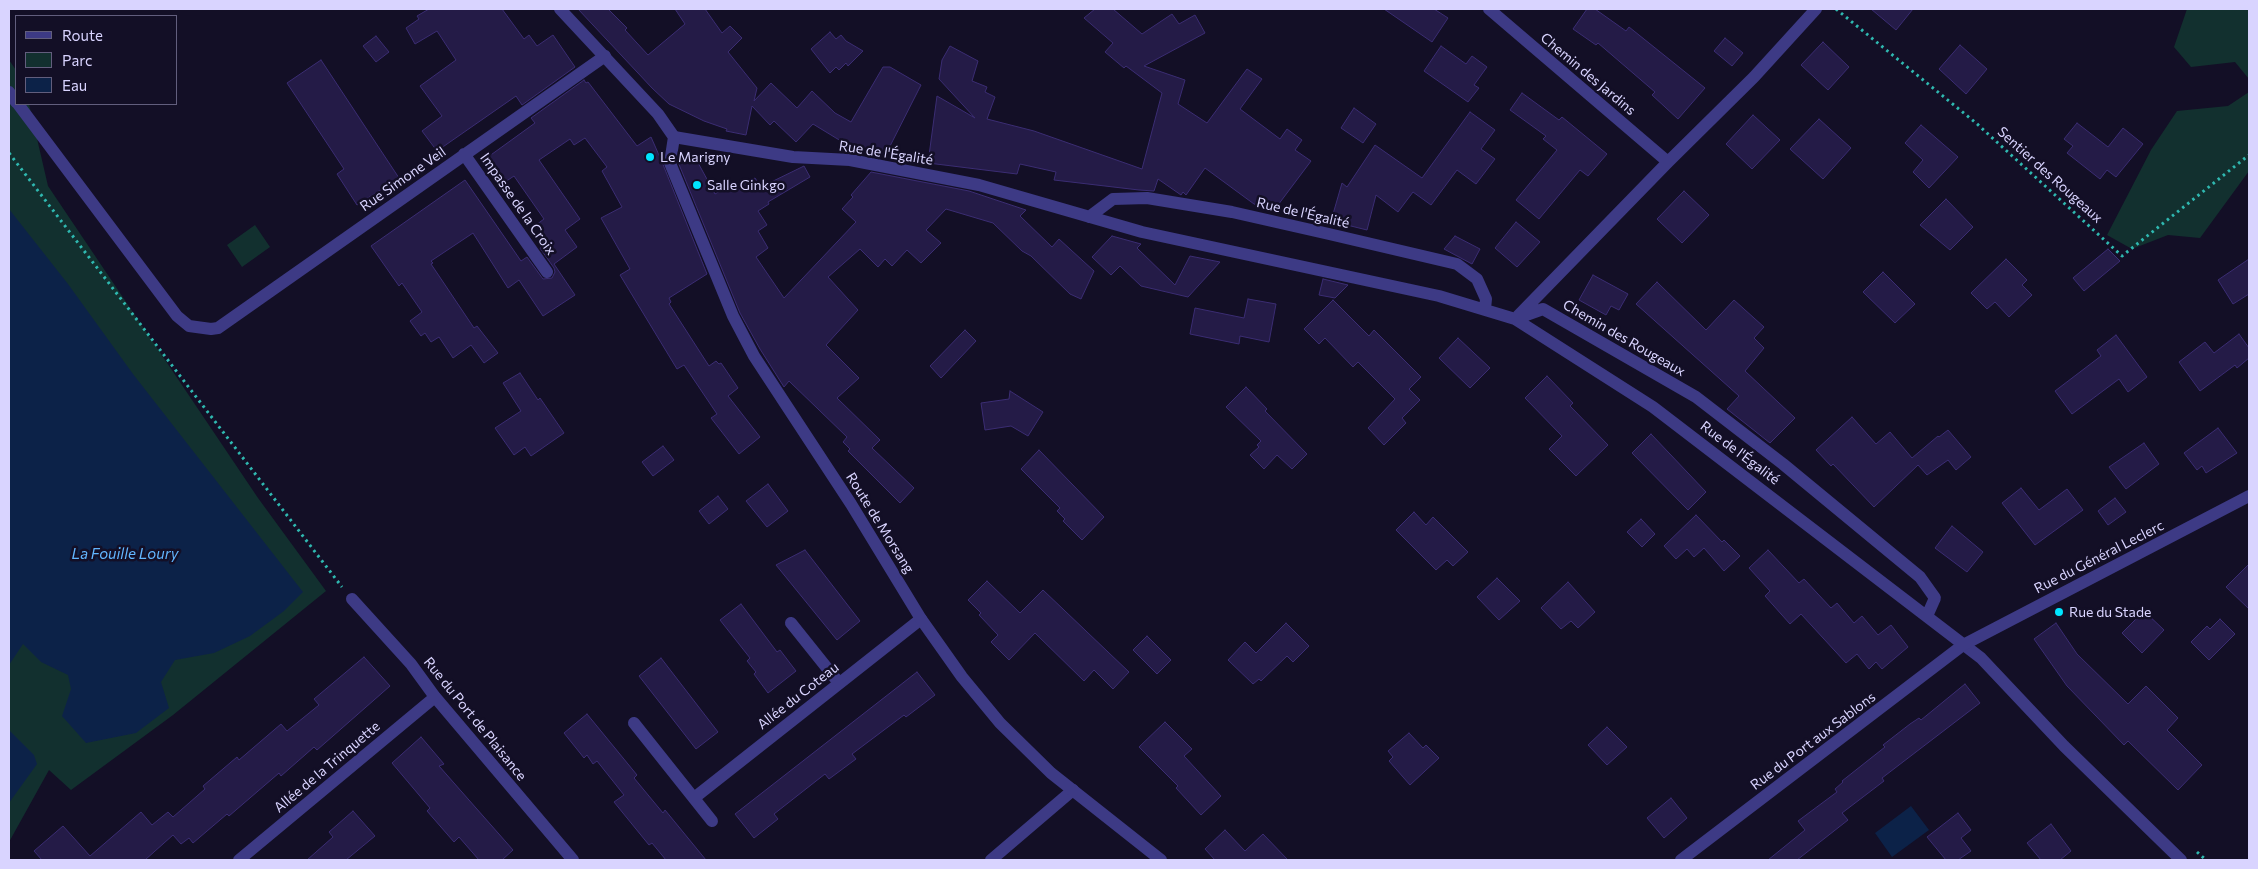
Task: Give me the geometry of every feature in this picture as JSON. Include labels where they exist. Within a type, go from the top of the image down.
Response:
[{"type":"street","points":[[560,9],[658,114],[674,137]]},
{"type":"street","name":"Chemin des Jardins","points":[[1489,9],[1668,162]]},
{"type":"street","points":[[1515,319],[1754,77],[1816,9]]},
{"type":"street","name":"Rue Simone Veil","points":[[19,105],[177,316],[196,329],[218,328],[605,56]]},
{"type":"street","name":"Rue de l'Égalité","points":[[674,137],[793,157],[850,160],[979,185],[1142,232],[1439,296],[1515,319],[1653,407],[1963,645]]},
{"type":"street","name":"Route de Morsang","points":[[674,137],[670,163],[733,316],[754,356],[851,504],[921,619],[962,677],[1000,724],[1051,773],[1161,860]]},
{"type":"street","name":"Impasse de la Croix","points":[[464,154],[547,272]]},
{"type":"street","name":"Rue de l'Égalité","points":[[1089,217],[1113,199],[1147,198],[1232,212],[1329,234],[1457,264],[1477,279],[1486,299],[1485,309]]},
{"type":"street","name":"Chemin des Rougeaux","points":[[1515,319],[1543,309],[1696,397],[1783,464],[1920,577],[1935,598],[1926,616]]},
{"type":"street","name":"Rue du Général Leclerc","points":[[1963,645],[2249,496]]},
{"type":"street","name":"Rue du Port de Plaisance","points":[[352,599],[411,664],[435,697],[573,860]]},
{"type":"street","name":"Allée du Coteau","points":[[694,798],[921,619]]},
{"type":"street","points":[[791,623],[839,683]]},
{"type":"street","points":[[1963,645],[1981,658],[2064,746],[2181,860]]},
{"type":"street","name":"Rue du Port aux Sablons","points":[[1681,860],[1963,645]]},
{"type":"street","name":"Allée de la Trinquette","points":[[239,860],[435,697]]},
{"type":"street","points":[[634,723],[712,821]]},
{"type":"street","points":[[991,860],[1073,790]]},
{"type":"path","name":"Sentier des Rougeaux","points":[[1836,9],[1976,123],[2122,256],[2249,155]]},
{"type":"path","points":[[9,154],[352,599]]},
{"type":"green space","points":[[2187,9],[2249,9],[2249,79],[2235,62],[2191,67],[2174,47]]},
{"type":"green space","name":"La Fouille Loury","points":[[9,60],[15,69],[15,105],[29,105],[48,186],[258,498],[326,591],[173,715],[71,790],[49,770],[9,842]]},
{"type":"green space","points":[[2249,92],[2249,171],[2200,238],[2168,235],[2132,249],[2107,235],[2151,150],[2177,111],[2228,106]]},
{"type":"green space","points":[[255,225],[270,247],[242,267],[227,245]]},
{"type":"water","name":"La Fouille Loury","points":[[9,209],[68,284],[133,374],[303,592],[284,611],[250,636],[214,653],[175,660],[161,682],[169,708],[136,733],[86,743],[62,716],[71,689],[68,675],[41,662],[23,644],[9,665]]},
{"type":"water","points":[[9,730],[34,755],[37,764],[9,803]]},
{"type":"water","points":[[1911,806],[1929,830],[1892,857],[1875,833]]},
{"type":"building","points":[[429,9],[502,9],[524,39],[529,35],[537,46],[553,35],[575,67],[522,105],[516,96],[437,151],[422,131],[442,116],[420,86],[456,60],[437,31],[415,44],[406,28],[419,19],[417,16]]},
{"type":"building","points":[[578,9],[608,9],[627,28],[625,30],[648,55],[685,24],[675,9],[705,9],[722,33],[730,26],[742,38],[728,52],[757,88],[754,101],[771,83],[797,108],[812,91],[835,113],[851,122],[883,67],[890,67],[921,85],[886,154],[854,149],[813,124],[796,142],[774,121],[770,125],[752,106],[746,135],[726,131],[727,129],[704,121],[669,104]]},
{"type":"building","points":[[1095,9],[1113,9],[1142,34],[1172,14],[1179,24],[1195,15],[1205,33],[1144,66],[1185,80],[1178,104],[1207,123],[1247,69],[1262,79],[1240,109],[1280,139],[1287,129],[1302,140],[1295,150],[1311,161],[1275,209],[1254,204],[1205,168],[1186,195],[1183,192],[1181,195],[1158,179],[1154,191],[1139,190],[1054,180],[1056,172],[1020,164],[1017,174],[928,163],[937,96],[975,118],[939,79],[942,60],[950,46],[978,61],[972,81],[987,87],[985,92],[995,97],[987,119],[1034,131],[1142,169],[1162,93],[1126,66],[1124,68],[1105,52],[1113,43],[1084,18]]},
{"type":"building","points":[[1384,9],[1434,9],[1448,18],[1432,42]]},
{"type":"building","points":[[1587,9],[1595,9],[1626,31],[1629,27],[1705,88],[1678,119],[1652,95],[1655,92],[1598,43],[1596,45],[1573,29]]},
{"type":"building","points":[[1871,9],[1913,9],[1896,30]]},
{"type":"building","points":[[830,32],[836,39],[841,35],[846,41],[863,51],[848,66],[846,63],[839,70],[836,67],[830,73],[811,49]]},
{"type":"building","points":[[376,36],[389,52],[376,62],[363,46]]},
{"type":"building","points":[[1725,38],[1743,53],[1732,66],[1714,51]]},
{"type":"building","points":[[1823,42],[1849,67],[1828,90],[1801,65]]},
{"type":"building","points":[[1960,45],[1987,69],[1966,94],[1939,69]]},
{"type":"building","points":[[1441,46],[1466,64],[1472,56],[1487,67],[1474,85],[1479,88],[1468,102],[1424,71]]},
{"type":"building","points":[[321,60],[399,178],[357,205],[337,174],[344,169],[287,83]]},
{"type":"building","points":[[584,80],[586,83],[588,82],[637,146],[651,137],[662,162],[707,274],[669,298],[671,302],[669,304],[709,366],[716,361],[719,364],[721,363],[738,388],[728,396],[760,437],[739,454],[711,418],[717,414],[684,365],[677,369],[620,275],[630,269],[601,218],[622,207],[602,171],[607,167],[585,138],[574,145],[570,139],[539,160],[580,219],[565,230],[577,247],[554,264],[575,295],[543,316],[519,280],[508,288],[473,233],[431,261],[433,263],[431,264],[474,328],[477,326],[498,353],[484,363],[471,345],[453,358],[439,337],[431,342],[425,333],[421,336],[410,321],[422,312],[402,283],[399,286],[371,246],[465,180],[521,261],[527,257],[543,279],[552,278],[555,272],[554,268],[540,248],[548,242],[536,225],[544,219],[514,176],[505,182],[488,157],[535,123],[531,118]]},
{"type":"building","points":[[1522,93],[1559,120],[1562,117],[1607,154],[1588,176],[1580,170],[1539,219],[1516,200],[1557,150],[1543,139],[1546,136],[1510,110]]},
{"type":"building","points":[[1354,108],[1376,124],[1363,143],[1341,128]]},
{"type":"building","points":[[1470,112],[1495,130],[1481,149],[1495,159],[1476,184],[1457,170],[1431,205],[1413,192],[1398,212],[1376,195],[1367,230],[1331,221],[1342,183],[1347,187],[1375,145],[1422,178]]},
{"type":"building","points":[[1753,115],[1780,140],[1752,169],[1726,144]]},
{"type":"building","points":[[1819,119],[1851,148],[1823,179],[1790,149]]},
{"type":"building","points":[[2077,123],[2108,147],[2123,128],[2143,144],[2116,177],[2107,170],[2100,179],[2067,153],[2073,146],[2064,139]]},
{"type":"building","points":[[1921,125],[1958,157],[1929,188],[1913,172],[1923,160],[1905,143]]},
{"type":"building","points":[[689,153],[696,159],[715,194],[734,183],[736,188],[755,178],[761,187],[804,166],[810,177],[768,202],[769,204],[758,211],[767,225],[758,231],[768,248],[756,257],[784,298],[856,222],[842,209],[853,197],[851,195],[871,172],[969,191],[1026,210],[1020,216],[1052,247],[1059,239],[1094,271],[1081,299],[1070,294],[993,223],[946,209],[926,230],[941,243],[921,263],[907,250],[892,266],[885,259],[878,267],[860,249],[828,277],[858,310],[826,345],[859,378],[837,398],[880,440],[872,448],[914,488],[900,503],[848,451],[850,449],[843,442],[847,437],[789,381],[784,387],[760,349],[740,313],[678,162]]},
{"type":"building","points":[[1684,191],[1709,215],[1682,243],[1657,219]]},
{"type":"building","points":[[1946,199],[1973,227],[1950,250],[1920,225]]},
{"type":"building","points":[[1516,222],[1540,242],[1517,267],[1495,248]]},
{"type":"building","points":[[1112,236],[1141,244],[1137,248],[1175,285],[1190,256],[1220,262],[1188,297],[1141,286],[1120,266],[1111,275],[1092,257]]},
{"type":"building","points":[[1455,236],[1480,249],[1472,264],[1444,249]]},
{"type":"building","points":[[2108,249],[2120,261],[2084,291],[2073,278]]},
{"type":"building","points":[[2006,259],[2027,280],[2022,285],[2032,295],[2009,317],[1995,302],[1987,309],[1971,293]]},
{"type":"building","points":[[2249,259],[2249,294],[2233,304],[2218,280]]},
{"type":"building","points":[[1883,272],[1915,304],[1895,323],[1863,292]]},
{"type":"building","points":[[1593,275],[1628,294],[1619,310],[1611,306],[1606,315],[1579,300]]},
{"type":"building","points":[[1323,279],[1348,285],[1335,298],[1319,295]]},
{"type":"building","points":[[1657,282],[1706,330],[1734,300],[1764,327],[1754,338],[1764,348],[1745,371],[1795,418],[1770,443],[1727,409],[1739,396],[1636,304]]},
{"type":"building","points":[[1248,299],[1276,304],[1269,342],[1240,336],[1239,344],[1190,334],[1195,308],[1244,318]]},
{"type":"building","points":[[1333,300],[1369,336],[1374,330],[1421,377],[1409,389],[1420,400],[1402,418],[1406,423],[1384,445],[1368,428],[1395,399],[1358,362],[1353,367],[1325,338],[1319,344],[1304,329]]},
{"type":"building","points":[[965,330],[976,341],[941,378],[930,366]]},
{"type":"building","points":[[2239,334],[2249,348],[2249,358],[2237,368],[2235,365],[2200,391],[2179,362],[2205,342],[2214,353]]},
{"type":"building","points":[[2116,335],[2147,377],[2128,392],[2119,379],[2072,414],[2055,391],[2101,356],[2097,350]]},
{"type":"building","points":[[1458,338],[1490,368],[1470,388],[1439,358]]},
{"type":"building","points":[[520,373],[564,433],[531,456],[525,447],[514,455],[495,428],[521,411],[503,383]]},
{"type":"building","points":[[1547,376],[1573,403],[1570,406],[1608,445],[1576,476],[1549,449],[1562,436],[1525,398]]},
{"type":"building","points":[[1246,387],[1267,409],[1265,411],[1307,454],[1292,469],[1277,455],[1264,469],[1250,455],[1259,447],[1257,445],[1261,441],[1226,407]]},
{"type":"building","points":[[1010,391],[1043,412],[1028,436],[1011,426],[985,430],[981,403],[1009,399]]},
{"type":"building","points":[[1852,417],[1876,444],[1890,432],[1912,458],[1948,430],[1971,457],[1956,470],[1948,460],[1927,475],[1918,465],[1874,507],[1833,464],[1831,466],[1816,450]]},
{"type":"building","points":[[2218,428],[2237,453],[2206,473],[2202,466],[2197,470],[2184,453]]},
{"type":"building","points":[[1651,434],[1706,492],[1688,510],[1632,453]]},
{"type":"building","points":[[2144,443],[2159,464],[2126,489],[2109,467]]},
{"type":"building","points":[[663,446],[674,460],[653,476],[642,462]]},
{"type":"building","points":[[1039,450],[1104,517],[1082,540],[1063,521],[1065,519],[1057,511],[1060,508],[1021,469]]},
{"type":"building","points":[[768,484],[788,511],[767,527],[746,501]]},
{"type":"building","points":[[2021,488],[2039,510],[2067,489],[2083,510],[2035,545],[2002,503]]},
{"type":"building","points":[[718,496],[728,509],[709,524],[699,511]]},
{"type":"building","points":[[2115,498],[2126,512],[2108,525],[2098,511]]},
{"type":"building","points":[[1414,512],[1426,525],[1433,517],[1468,552],[1453,566],[1447,560],[1436,570],[1396,530]]},
{"type":"building","points":[[1696,515],[1722,542],[1724,540],[1740,556],[1724,571],[1704,548],[1694,557],[1687,549],[1676,559],[1664,546]]},
{"type":"building","points":[[1641,519],[1655,534],[1642,547],[1627,532]]},
{"type":"building","points":[[1952,526],[1983,552],[1967,572],[1935,548]]},
{"type":"building","points":[[805,550],[860,621],[837,640],[776,565]]},
{"type":"building","points":[[1768,550],[1799,583],[1804,579],[1831,608],[1837,603],[1854,623],[1862,616],[1878,635],[1891,625],[1908,647],[1882,669],[1876,662],[1869,669],[1857,654],[1846,663],[1801,614],[1790,624],[1765,596],[1770,591],[1749,568]]},
{"type":"building","points":[[2249,564],[2249,609],[2226,587]]},
{"type":"building","points":[[1497,578],[1520,601],[1499,620],[1477,597]]},
{"type":"building","points":[[987,581],[1020,613],[1043,590],[1129,672],[1113,689],[1094,670],[1084,681],[1035,633],[1009,660],[991,642],[998,635],[968,600]]},
{"type":"building","points":[[1568,582],[1595,612],[1578,628],[1571,621],[1561,629],[1541,608]]},
{"type":"building","points":[[741,604],[777,652],[780,650],[796,671],[768,693],[747,661],[750,658],[720,620]]},
{"type":"building","points":[[2144,611],[2164,630],[2142,653],[2122,633]]},
{"type":"building","points":[[2220,619],[2235,634],[2209,660],[2191,642],[2207,626],[2210,629]]},
{"type":"building","points":[[1286,623],[1309,646],[1293,662],[1287,656],[1261,681],[1259,679],[1253,684],[1228,660],[1245,642],[1256,653]]},
{"type":"building","points":[[2056,623],[2077,654],[2128,704],[2146,686],[2178,718],[2167,730],[2202,765],[2178,790],[2128,741],[2124,745],[2067,686],[2034,639]]},
{"type":"building","points":[[1147,636],[1171,660],[1157,674],[1133,650]]},
{"type":"building","points":[[364,657],[390,686],[317,750],[314,747],[281,776],[279,773],[229,816],[227,814],[193,843],[189,838],[181,844],[173,835],[145,860],[42,860],[34,851],[63,826],[90,856],[141,812],[152,825],[168,812],[173,817],[205,789],[203,786],[237,757],[239,760],[281,724],[287,731],[319,705],[314,699]]},
{"type":"building","points":[[661,658],[718,732],[696,749],[639,676]]},
{"type":"building","points":[[917,672],[935,695],[906,717],[904,715],[852,754],[856,759],[829,779],[825,774],[774,814],[778,819],[754,838],[735,814]]},
{"type":"building","points":[[1965,684],[1980,703],[1882,778],[1884,781],[1842,813],[1848,820],[1797,860],[1768,860],[1805,830],[1798,821],[1837,792],[1835,789],[1842,781],[1885,747],[1883,745],[1919,718],[1921,720]]},
{"type":"building","points":[[587,714],[637,775],[634,778],[663,813],[665,810],[706,860],[666,860],[652,843],[649,845],[614,802],[624,795],[597,761],[593,764],[587,755],[584,758],[564,733]]},
{"type":"building","points":[[1165,722],[1192,749],[1184,756],[1221,796],[1201,815],[1176,788],[1178,786],[1139,747]]},
{"type":"building","points":[[1607,727],[1627,747],[1607,765],[1588,745]]},
{"type":"building","points":[[1409,733],[1423,748],[1426,745],[1439,758],[1410,785],[1389,761],[1393,757],[1388,751]]},
{"type":"building","points":[[421,737],[444,764],[439,766],[513,850],[502,860],[479,860],[459,837],[454,842],[427,811],[430,808],[392,763]]},
{"type":"building","points":[[1671,798],[1687,818],[1664,838],[1647,818]]},
{"type":"building","points":[[353,811],[375,836],[346,860],[307,860],[333,837],[329,832]]},
{"type":"building","points":[[1958,813],[1971,830],[1961,838],[1971,851],[1958,860],[1946,860],[1927,837]]},
{"type":"building","points":[[2051,824],[2071,851],[2060,860],[2041,860],[2027,843]]},
{"type":"building","points":[[1225,830],[1245,851],[1263,834],[1288,860],[1215,860],[1205,849]]},
{"type":"place","name":"Le Marigny","points":[[650,157]]},
{"type":"place","name":"Salle Ginkgo","points":[[697,185]]},
{"type":"place","name":"Rue du Stade","points":[[2059,612]]}]
